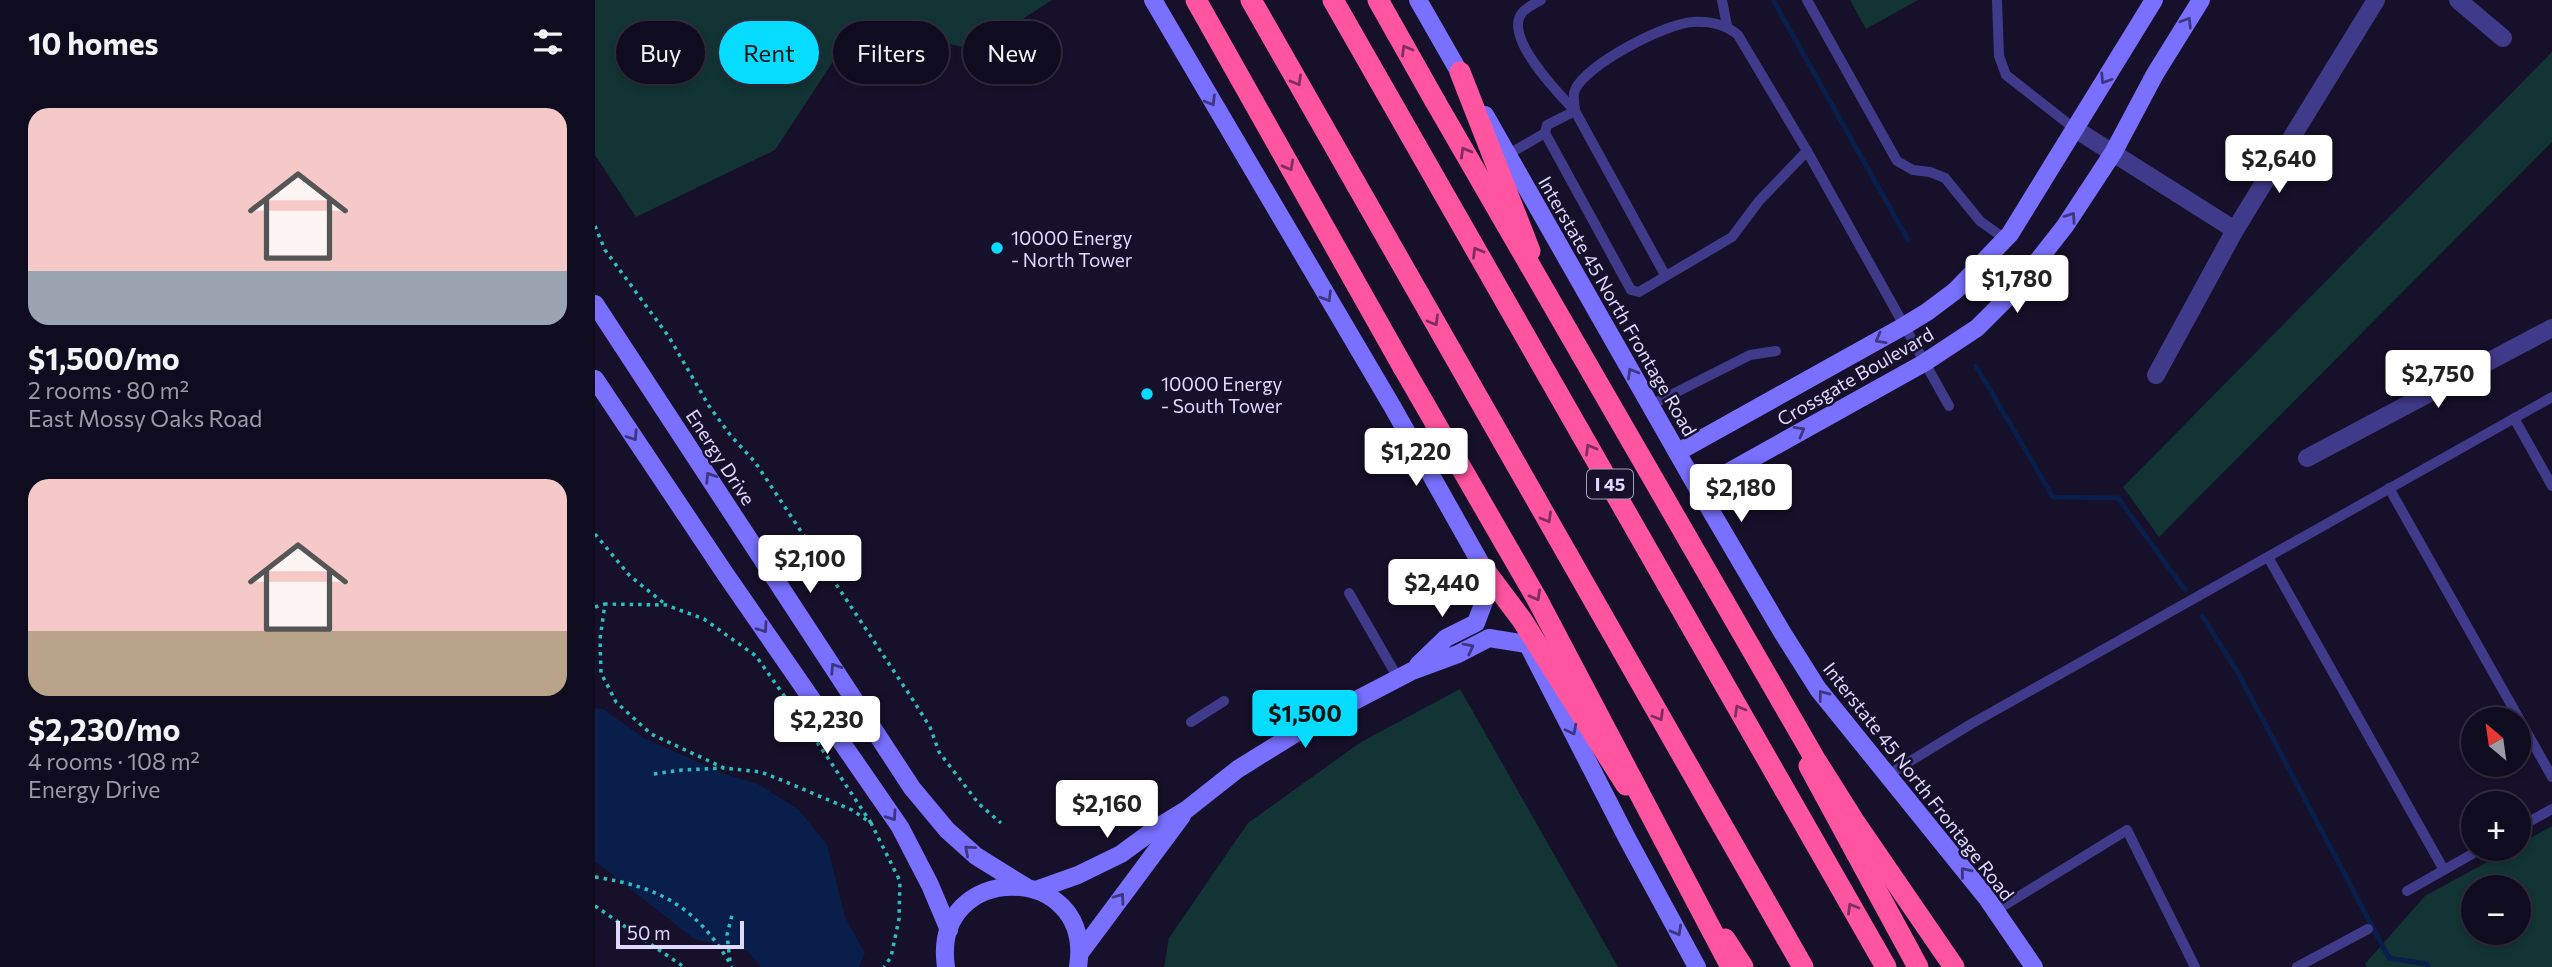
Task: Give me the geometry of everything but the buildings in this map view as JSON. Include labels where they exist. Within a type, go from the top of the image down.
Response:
[{"type":"highway","points":[[1196,0],[1403,367],[1538,599],[1731,967]]},
{"type":"highway","points":[[1251,0],[1803,967]]},
{"type":"highway","name":"I 45","points":[[1333,0],[1886,967]]},
{"type":"highway","points":[[1378,0],[1815,759],[1954,967]]},
{"type":"highway","points":[[1459,72],[1526,244],[1918,967]]},
{"type":"highway","points":[[1487,575],[1522,620],[1743,967]]},
{"type":"street","points":[[1153,0],[1392,406],[1527,643],[1697,967]]},
{"type":"street","name":"Interstate 45 North Frontage Road","points":[[1418,0],[1781,632],[1818,690],[1995,911],[2034,967]]},
{"type":"street","name":"Crossgate Boulevard","points":[[1678,452],[1904,326],[1955,290],[2005,239],[2154,0]]},
{"type":"street","name":"Crossgate Boulevard","points":[[1698,489],[1924,363],[1977,327],[2015,290],[2041,259],[2113,153],[2155,74],[2201,0]]},
{"type":"street","points":[[2156,375],[2235,230],[2376,0]]},
{"type":"street","points":[[2458,0],[2503,38]]},
{"type":"street","points":[[2075,129],[2235,230]]},
{"type":"street","name":"Energy Drive","points":[[595,304],[912,788],[947,830],[976,856],[1047,895],[1065,910],[1076,930],[1079,960]]},
{"type":"street","points":[[2307,458],[2552,328]]},
{"type":"street","points":[[595,379],[900,827],[930,885],[947,938],[946,967]]},
{"type":"street","points":[[1405,674],[1446,638],[1476,623],[1487,575]]},
{"type":"street","points":[[934,967],[966,903],[984,891],[1005,886],[1031,888],[1078,875],[1121,854],[1186,810],[1238,769],[1312,723],[1405,674],[1458,654],[1489,638],[1527,643]]},
{"type":"street","points":[[1079,960],[1186,810]]},
{"type":"lane","points":[[1541,0],[1522,12],[1517,25],[1520,38],[1554,90],[1575,111],[1665,275]]},
{"type":"lane","points":[[1722,0],[1727,26]]},
{"type":"lane","points":[[1807,0],[1897,161],[1913,170],[1930,172],[1945,178],[1980,220],[2005,239]]},
{"type":"lane","points":[[1997,0],[1999,56],[2006,75],[2075,129]]},
{"type":"lane","points":[[1575,111],[1573,92],[1587,72],[1639,40],[1690,22],[1727,26],[1738,35],[1807,151],[1949,406]]},
{"type":"lane","points":[[1575,111],[1547,125],[1545,133],[1631,290],[1639,292],[1732,237],[1759,201],[1807,151]]},
{"type":"lane","points":[[1507,155],[1545,133]]},
{"type":"lane","points":[[1651,405],[1750,355],[1776,351]]},
{"type":"lane","points":[[1886,776],[1971,724],[2552,397]]},
{"type":"lane","points":[[2514,418],[2552,486]]},
{"type":"lane","points":[[2389,488],[2552,776]]},
{"type":"lane","points":[[2268,557],[2444,870]]},
{"type":"lane","points":[[1349,593],[1405,674]]},
{"type":"lane","points":[[1191,722],[1224,701]]},
{"type":"lane","points":[[2531,821],[2552,809]]},
{"type":"lane","points":[[1995,911],[2127,830],[2196,967]]},
{"type":"lane","points":[[2407,891],[2461,860]]},
{"type":"lane","points":[[2297,967],[2368,929]]},
{"type":"path","points":[[595,226],[605,250],[669,337],[709,406],[755,462],[911,696],[930,727],[939,752],[979,804],[1001,823]]},
{"type":"path","points":[[595,534],[630,576],[666,605],[703,619],[756,656],[871,823],[900,881],[899,919],[891,957],[884,967]]},
{"type":"path","points":[[595,607],[605,604],[666,605]]},
{"type":"path","points":[[605,604],[600,639],[601,673],[616,702],[651,734],[724,768]]},
{"type":"path","points":[[654,775],[682,770],[724,768],[761,772],[852,810],[871,823]]},
{"type":"path","points":[[595,877],[631,883],[665,897],[690,913],[711,934],[731,965]]},
{"type":"path","points":[[595,906],[684,967]]},
{"type":"path","points":[[731,965],[727,935],[733,911]]},
{"type":"green space","points":[[595,0],[1052,0],[1020,21],[963,21],[963,47],[949,44],[949,21],[833,21],[833,62],[819,83],[819,21],[719,21],[719,84],[818,84],[775,150],[636,217],[595,155]]},
{"type":"green space","points":[[1850,0],[1918,0],[1866,29]]},
{"type":"green space","points":[[2552,52],[2552,142],[2159,537],[2123,487]]},
{"type":"green space","points":[[1460,689],[1618,967],[1164,967],[1169,938],[1248,823],[1361,742]]},
{"type":"green space","points":[[2552,826],[2552,967],[2367,967],[2365,964],[2425,896],[2461,876],[2461,945],[2531,945],[2531,875],[2463,875],[2489,861],[2531,861],[2531,838]]},
{"type":"water","points":[[595,708],[603,709],[644,738],[725,774],[758,784],[799,810],[827,845],[845,917],[865,953],[859,967],[761,967],[748,952],[694,939],[595,861]]},
{"type":"waterway","points":[[1773,0],[1908,240]]},
{"type":"waterway","points":[[1976,366],[2053,497],[2118,498],[2185,590]]},
{"type":"waterway","points":[[2202,616],[2237,671],[2389,958],[2427,964],[2428,967]]},
{"type":"place","name":"10000 Energy - North Tower","points":[[997,248]]},
{"type":"place","name":"10000 Energy - South Tower","points":[[1147,394]]}]
